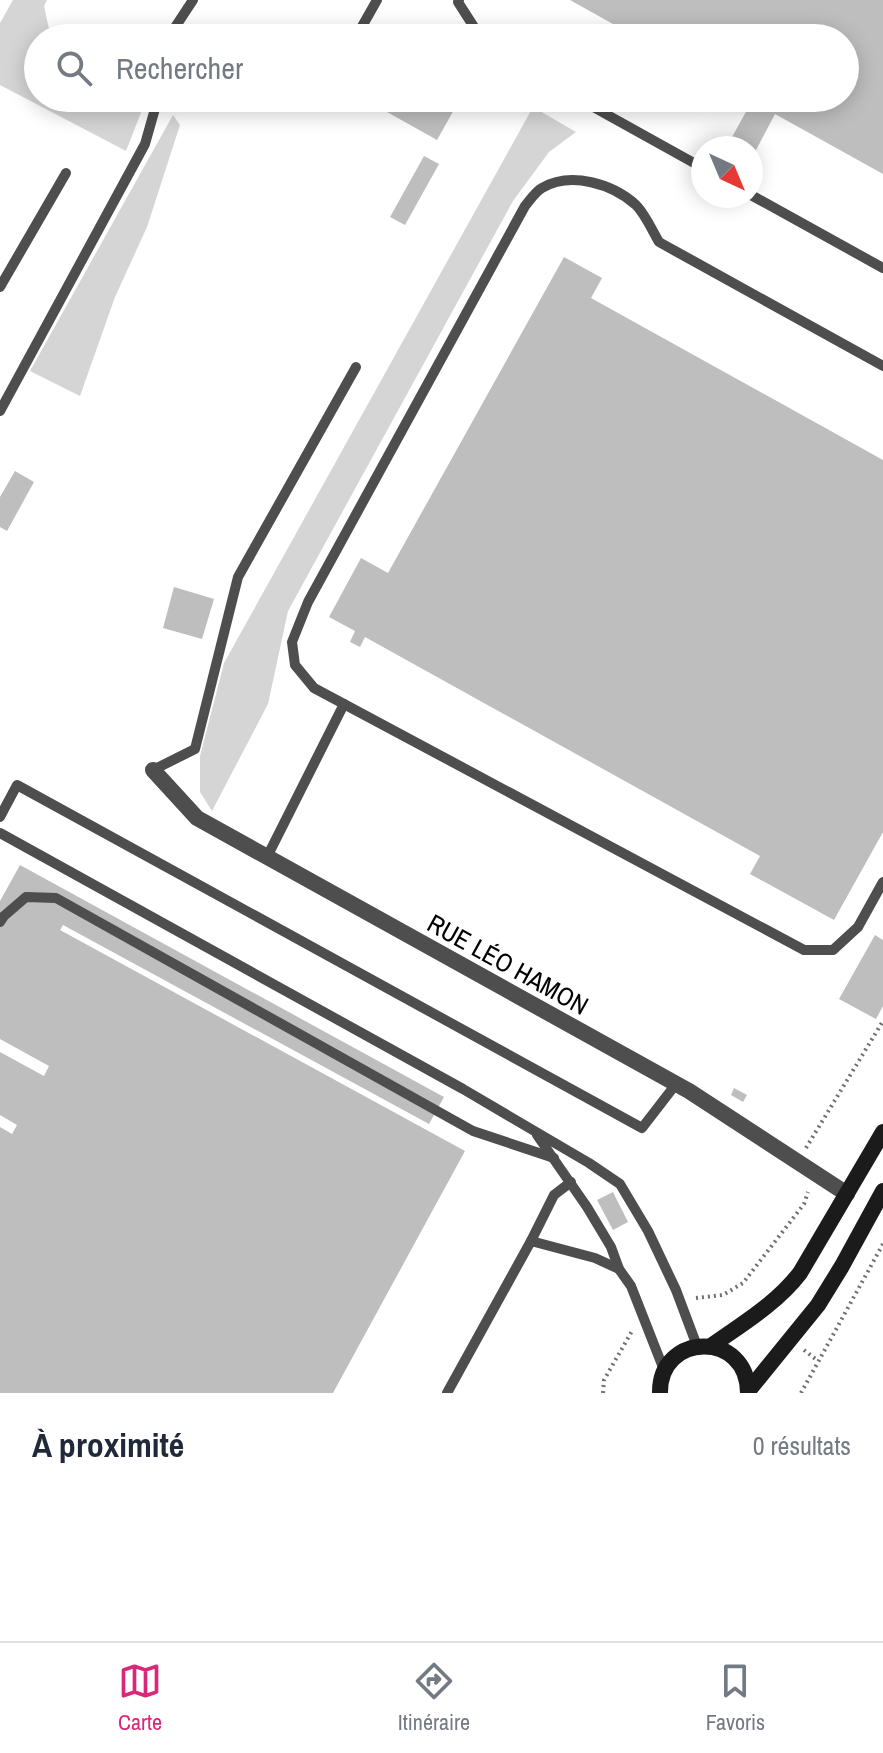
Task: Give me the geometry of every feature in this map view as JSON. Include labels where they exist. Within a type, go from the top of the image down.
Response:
[{"type":"main road","points":[[660,1393],[664,1370],[672,1359],[684,1351],[704,1346],[764,1308],[793,1282],[883,1132]]},
{"type":"main road","points":[[748,1391],[818,1305],[883,1191]]},
{"type":"main road","points":[[704,1346],[721,1349],[738,1361],[744,1370],[748,1391]]},
{"type":"street","name":"RUE LÉO HAMON","points":[[153,770],[197,818],[676,1084],[847,1194]]},
{"type":"lane","points":[[177,24],[193,0]]},
{"type":"lane","points":[[363,24],[377,0]]},
{"type":"lane","points":[[459,0],[472,24]]},
{"type":"lane","points":[[0,411],[145,144],[154,112]]},
{"type":"lane","points":[[602,112],[691,161]]},
{"type":"lane","points":[[0,287],[66,173]]},
{"type":"lane","points":[[883,366],[659,242],[638,206],[614,190],[588,181],[560,182],[540,188],[525,206],[330,561],[308,602],[292,642],[295,665],[314,688],[804,950],[833,950],[858,927],[883,882]]},
{"type":"lane","points":[[763,202],[883,268]]},
{"type":"lane","points":[[153,770],[195,749],[238,577],[356,367]]},
{"type":"lane","points":[[267,857],[344,704]]},
{"type":"lane","points":[[0,817],[17,785],[642,1128],[676,1084]]},
{"type":"lane","points":[[0,833],[450,1082],[620,1184],[654,1243],[704,1346]]},
{"type":"lane","points":[[0,922],[26,897],[56,898],[473,1131],[554,1158]]},
{"type":"lane","points":[[533,1130],[571,1182],[611,1247],[619,1269],[631,1286],[664,1370]]},
{"type":"lane","points":[[447,1393],[554,1195],[571,1182]]},
{"type":"lane","points":[[531,1241],[595,1258],[619,1269]]},
{"type":"path","points":[[810,1141],[883,1021]]},
{"type":"path","points":[[701,1297],[723,1295],[743,1283],[805,1200]]},
{"type":"path","points":[[801,1393],[883,1244]]},
{"type":"path","points":[[603,1393],[604,1380],[633,1330]]},
{"type":"shaded area","points":[[13,0],[47,0],[44,6],[48,24],[24,24],[24,98],[0,85],[0,23]]},
{"type":"shaded area","points":[[52,112],[141,112],[126,151]]},
{"type":"shaded area","points":[[530,112],[542,112],[576,132],[549,152],[513,201],[288,611],[268,704],[212,811],[200,792],[200,756],[224,663]]},
{"type":"shaded area","points":[[173,115],[180,125],[147,227],[115,297],[80,396],[30,371]]},
{"type":"building","points":[[570,0],[883,0],[883,174],[775,114],[763,137],[733,136],[746,112],[859,112],[859,24],[613,24]]},
{"type":"building","points":[[387,112],[453,112],[437,140]]},
{"type":"building","points":[[424,156],[439,164],[405,225],[390,217]]},
{"type":"building","points":[[564,257],[602,278],[591,298],[883,460],[883,832],[834,920],[750,874],[760,856],[365,637],[360,647],[350,642],[355,631],[329,617],[361,558],[388,573]]},
{"type":"building","points":[[15,471],[34,482],[7,531],[0,527],[0,497]]},
{"type":"building","points":[[174,587],[214,599],[202,639],[163,628]]},
{"type":"building","points":[[20,865],[444,1097],[429,1124],[63,925],[60,930],[465,1151],[333,1393],[0,1393],[0,1127],[12,1134],[17,1125],[0,1115],[0,1052],[44,1076],[49,1066],[0,1039],[0,901]]},
{"type":"building","points":[[875,935],[883,940],[883,1006],[876,1019],[839,999]]},
{"type":"building","points":[[734,1088],[747,1095],[743,1102],[731,1095]]},
{"type":"building","points":[[613,1192],[628,1222],[613,1230],[597,1200]]}]
